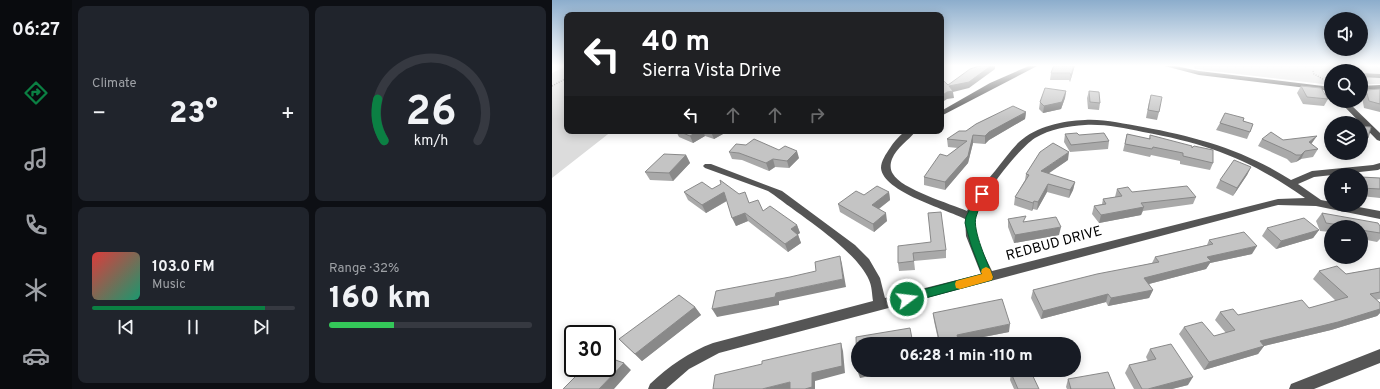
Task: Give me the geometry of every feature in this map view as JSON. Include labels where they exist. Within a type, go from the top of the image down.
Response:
[{"type":"street","points":[[944,112],[997,83]]},
{"type":"street","points":[[1294,83],[1324,86]]},
{"type":"street","points":[[1368,88],[1380,87]]},
{"type":"street","points":[[1350,108],[1380,138]]},
{"type":"street","points":[[988,277],[974,238],[970,223],[971,217],[982,194],[1025,142],[1037,133],[1047,129],[1078,123],[1100,123],[1127,126],[1173,135],[1220,148],[1255,162],[1291,184],[1319,204]]},
{"type":"street","points":[[909,134],[897,144],[888,157],[886,172],[889,177],[904,189],[971,217]]},
{"type":"street","points":[[708,166],[774,191],[785,197],[850,248],[871,270],[876,281],[880,306]]},
{"type":"street","points":[[1291,184],[1312,174],[1378,168]]},
{"type":"street","name":"REDBUD DRIVE","points":[[655,389],[682,366],[705,352],[730,344],[1278,202],[1292,201],[1319,204],[1380,215]]},
{"type":"street","points":[[1296,389],[1380,356]]},
{"type":"shaded area","points":[[552,83],[564,83],[564,134],[608,134],[552,178]]},
{"type":"shaded area","points":[[1368,83],[1380,83],[1368,84]]},
{"type":"building","points":[[944,83],[948,85],[951,83],[963,83],[949,86],[953,91],[944,94]]},
{"type":"building","points":[[1301,86],[1321,88],[1324,93],[1324,99],[1307,97]]},
{"type":"building","points":[[1045,88],[1066,91],[1062,102],[1044,106],[1040,102]]},
{"type":"building","points":[[1380,89],[1380,104],[1369,101],[1368,90]]},
{"type":"building","points":[[1089,91],[1099,92],[1100,103],[1090,102]]},
{"type":"building","points":[[1151,95],[1162,97],[1159,112],[1148,110]]},
{"type":"building","points":[[1013,106],[1026,112],[989,132],[985,136],[973,135],[968,156],[945,182],[924,177],[940,154],[947,156],[967,141],[947,139],[959,131],[966,131],[976,124]]},
{"type":"building","points":[[1225,113],[1244,118],[1243,121],[1253,124],[1250,132],[1220,123]]},
{"type":"building","points":[[1368,127],[1371,127],[1368,138]]},
{"type":"building","points":[[1271,132],[1283,140],[1317,136],[1309,142],[1318,149],[1305,151],[1301,155],[1296,155],[1262,139]]},
{"type":"building","points":[[1077,133],[1079,135],[1104,133],[1109,141],[1071,145],[1065,134]]},
{"type":"building","points":[[1127,134],[1150,139],[1150,135],[1192,146],[1192,148],[1194,146],[1213,150],[1213,163],[1183,156],[1183,153],[1153,147],[1152,149],[1125,144]]},
{"type":"building","points":[[754,139],[779,150],[785,146],[797,151],[787,161],[773,159],[766,163],[739,153],[729,152],[736,144],[746,145]]},
{"type":"building","points":[[1053,143],[1069,152],[1041,171],[1075,182],[1070,190],[1048,184],[1038,202],[1034,201],[1033,203],[1015,197],[1029,175],[1026,174],[1040,152]]},
{"type":"building","points":[[664,154],[686,155],[669,173],[645,172]]},
{"type":"building","points":[[1234,160],[1251,167],[1237,188],[1220,180]]},
{"type":"building","points":[[1368,177],[1380,178],[1380,189],[1368,188]]},
{"type":"building","points":[[720,180],[739,194],[745,192],[749,203],[758,200],[763,211],[770,206],[797,225],[791,229],[798,235],[785,244],[745,213],[732,218],[724,192],[702,205],[684,192],[702,182],[712,189],[721,184]]},
{"type":"building","points":[[877,186],[889,192],[872,205],[886,213],[873,224],[838,204],[856,191],[864,195]]},
{"type":"building","points":[[1187,186],[1196,197],[1141,203],[1144,207],[1101,215],[1094,206],[1106,204],[1103,199],[1122,196],[1117,189],[1128,187],[1132,192]]},
{"type":"building","points":[[941,212],[946,250],[913,253],[914,261],[898,263],[898,246],[931,242],[928,213]]},
{"type":"building","points":[[1322,213],[1361,220],[1325,220]]},
{"type":"building","points":[[1026,216],[1023,222],[1056,217],[1061,227],[1015,235],[1008,219]]},
{"type":"building","points":[[1304,218],[1319,230],[1281,241],[1267,228]]},
{"type":"building","points":[[1368,221],[1378,223],[1380,226],[1380,233],[1368,231]]},
{"type":"building","points":[[1244,232],[1257,246],[1207,257],[1211,261],[1144,278],[1153,290],[1111,298],[1108,294],[1043,311],[1033,290],[1097,274],[1159,262],[1155,257],[1213,244],[1209,240]]},
{"type":"building","points":[[840,256],[843,279],[776,293],[775,297],[712,309],[716,291],[816,271],[815,262]]},
{"type":"building","points":[[1337,266],[1346,274],[1380,268],[1380,292],[1370,294],[1380,303],[1380,309],[1338,322],[1260,341],[1264,346],[1209,362],[1184,327],[1202,322],[1214,336],[1235,330],[1220,312],[1233,309],[1238,315],[1302,300],[1309,308],[1348,297],[1319,271]]},
{"type":"building","points":[[679,295],[695,307],[635,354],[619,339]]},
{"type":"building","points":[[1002,299],[1010,324],[957,335],[958,337],[938,337],[933,313]]},
{"type":"building","points":[[910,328],[912,337],[856,337]]},
{"type":"building","points":[[841,343],[842,366],[812,373],[812,387],[805,389],[790,389],[790,382],[762,389],[713,389],[715,375],[762,364],[762,361]]},
{"type":"building","points":[[1171,344],[1193,377],[1148,389],[1142,389],[1129,365],[1156,359],[1150,349]]},
{"type":"building","points":[[616,360],[624,363],[616,371]]},
{"type":"building","points":[[1108,372],[1115,389],[1071,389],[1068,379]]},
{"type":"building","points":[[575,377],[611,377],[599,389],[563,389]]},
{"type":"building","points":[[1013,377],[1033,377],[1039,389],[1018,389]]},
{"type":"slow traffic","points":[[960,284],[988,277],[986,272]]},
{"type":"route","points":[[907,299],[988,277],[976,245],[970,223],[971,217],[982,194]]}]
